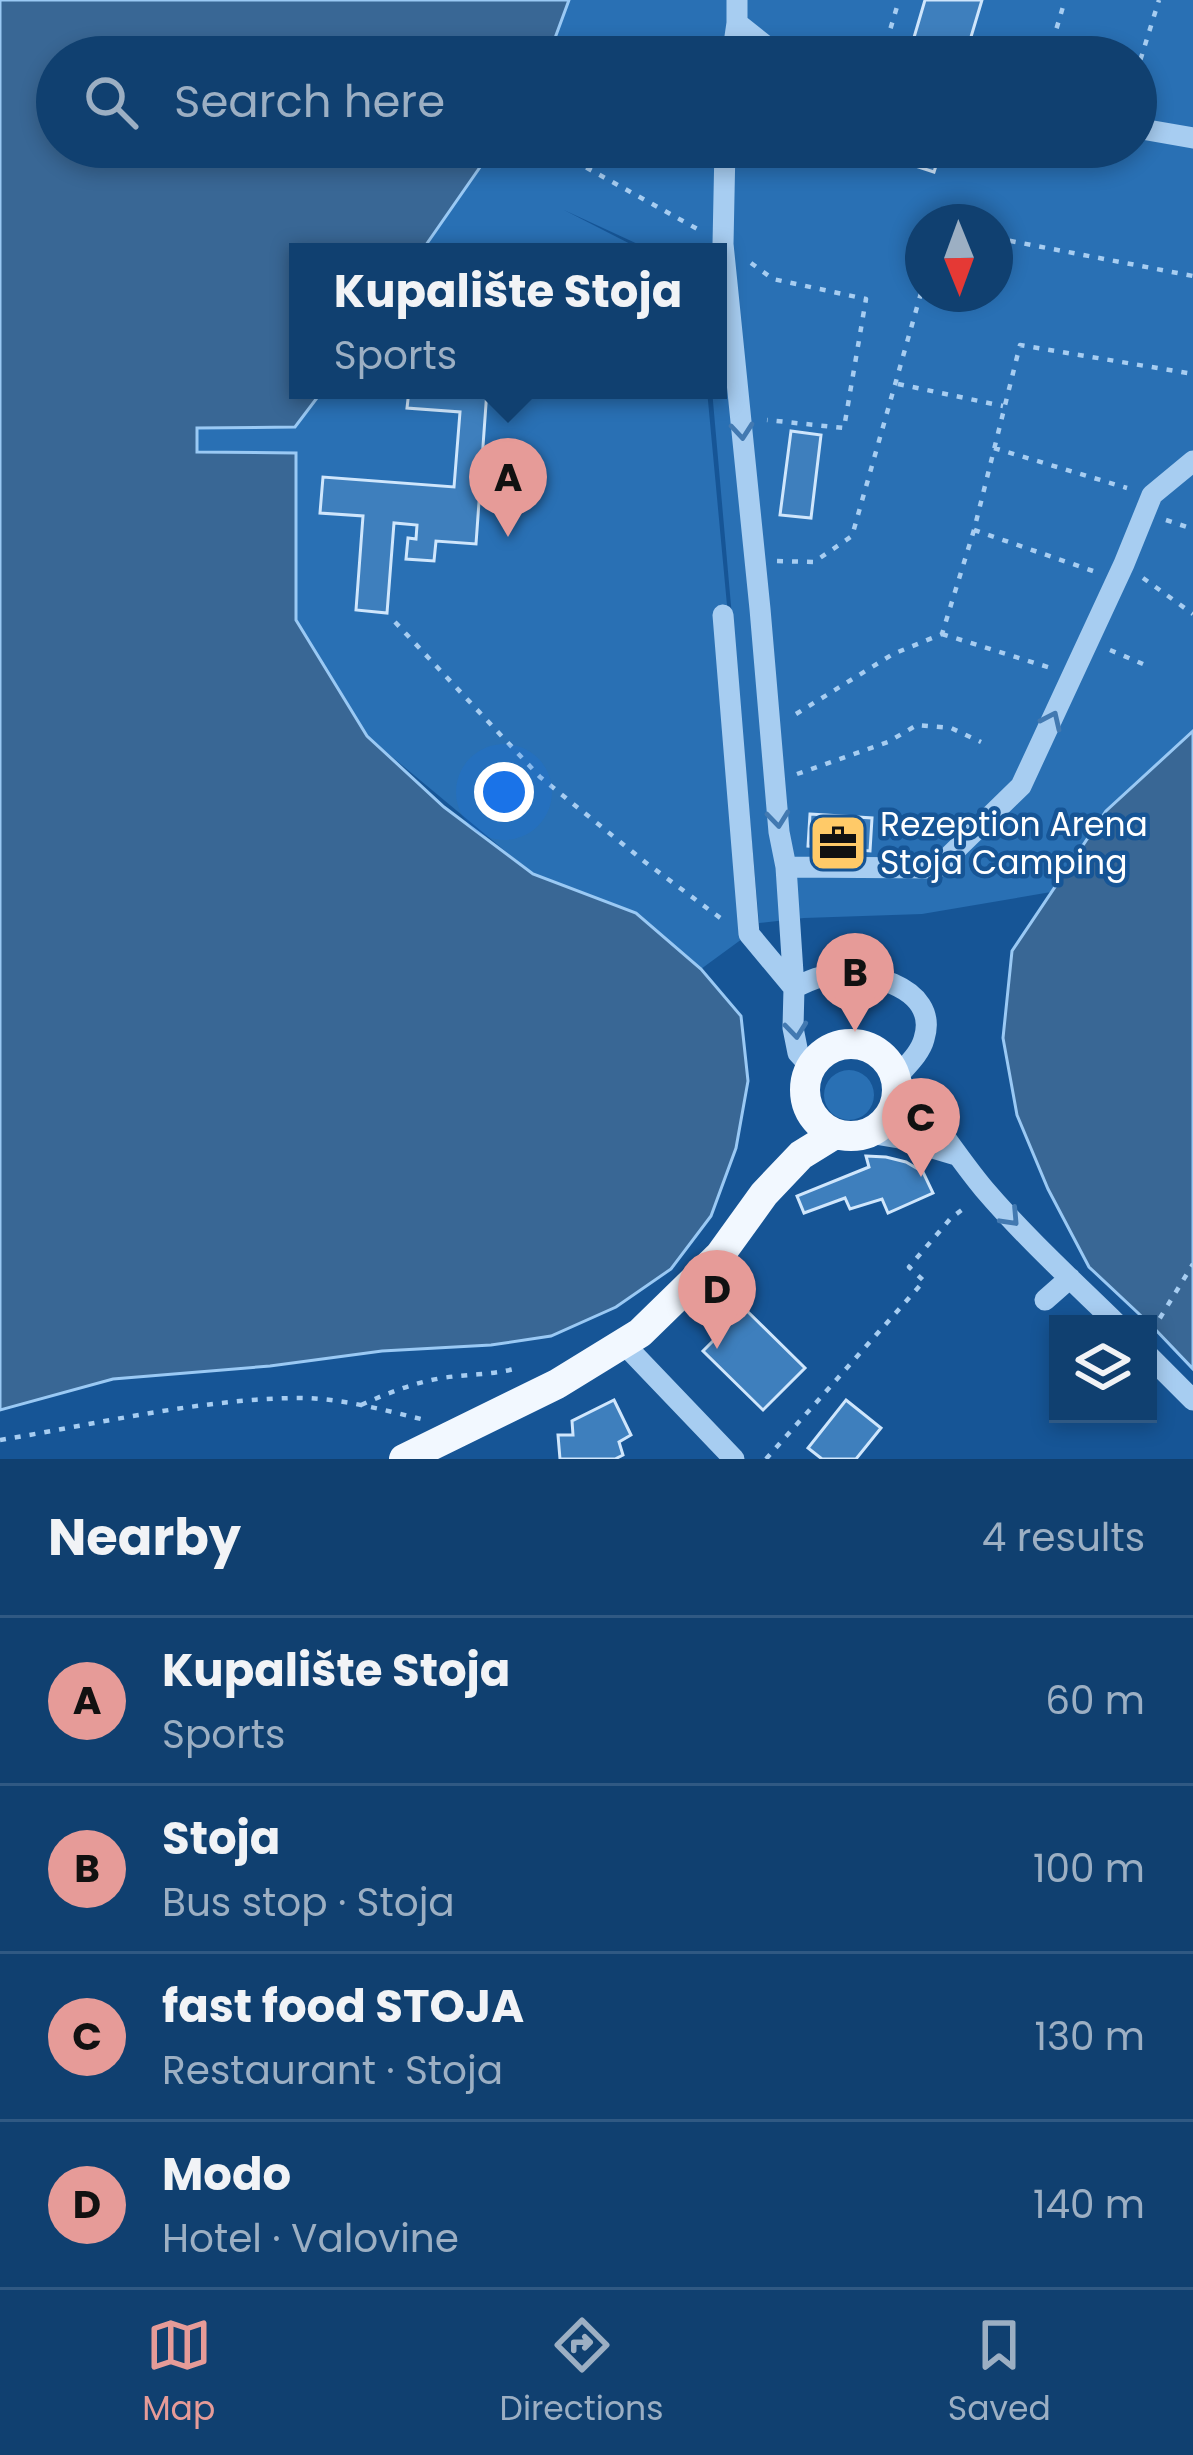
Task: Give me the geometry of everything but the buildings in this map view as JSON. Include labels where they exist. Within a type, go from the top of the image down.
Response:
[{"type":"main road","points":[[764,1194],[807,1082],[820,1054],[849,1043],[878,1052],[896,1078],[896,1104],[890,1116],[869,1133],[856,1137],[835,1134],[808,1111],[807,1082]]},
{"type":"main road","points":[[404,1459],[557,1384],[640,1333],[720,1255],[764,1194],[801,1155],[835,1134]]},
{"type":"street","points":[[737,11],[760,36]]},
{"type":"street","points":[[1157,132],[1193,138]]},
{"type":"street","points":[[723,243],[725,168]]},
{"type":"street","points":[[727,282],[786,867],[793,1028],[807,1082]]},
{"type":"street","points":[[786,867],[937,868],[1021,786],[1152,495],[1193,461]]},
{"type":"street","points":[[723,615],[749,934],[794,988]]},
{"type":"street","points":[[794,988],[820,976],[846,974],[900,986],[917,999],[926,1036],[896,1078],[920,1101],[986,1192],[1108,1315]]},
{"type":"street","points":[[869,1133],[956,1155]]},
{"type":"street","points":[[1046,1300],[1070,1278]]},
{"type":"street","points":[[624,1343],[734,1459]]},
{"type":"street","points":[[1157,1364],[1193,1400]]},
{"type":"path","points":[[888,36],[899,0]]},
{"type":"path","points":[[1054,36],[1065,0]]},
{"type":"path","points":[[1148,36],[1159,0]]},
{"type":"path","points":[[587,168],[721,243]]},
{"type":"path","points":[[1013,241],[1193,276]]},
{"type":"path","points":[[727,247],[773,278],[866,299],[844,428],[741,417]]},
{"type":"path","points":[[753,561],[814,562],[852,536],[916,312]]},
{"type":"path","points":[[942,634],[974,530],[1020,345],[1193,374]]},
{"type":"path","points":[[897,384],[1004,406]]},
{"type":"path","points":[[994,448],[1152,495]]},
{"type":"path","points":[[974,530],[1121,572],[1193,614]]},
{"type":"path","points":[[395,622],[540,776],[645,862],[749,934]]},
{"type":"path","points":[[770,730],[893,654],[942,634],[1072,675]]},
{"type":"path","points":[[1088,641],[1143,664]]},
{"type":"path","points":[[774,782],[888,742],[917,725],[951,728],[981,742]]},
{"type":"path","points":[[766,1459],[924,1281],[909,1268],[951,1218],[986,1192]]},
{"type":"path","points":[[1157,1323],[1193,1264]]},
{"type":"path","points":[[361,1405],[399,1388],[533,1364]]},
{"type":"path","points":[[0,1440],[200,1406],[296,1398],[361,1405],[430,1421],[452,1437]]},
{"type":"shaded area","points":[[0,0],[569,0],[556,36],[36,36],[36,168],[479,168],[427,243],[289,243],[289,399],[316,399],[295,427],[197,428],[197,452],[296,453],[296,620],[367,736],[444,807],[533,874],[636,913],[701,969],[741,1016],[748,1081],[736,1148],[711,1216],[671,1269],[616,1307],[551,1336],[113,1379],[0,1410]]},
{"type":"shaded area","points":[[569,0],[1193,0],[1193,731],[1106,811],[1051,892],[922,914],[759,923],[713,399],[727,399],[727,243],[636,243],[564,210],[628,243],[427,243],[479,168],[1157,168],[1157,36],[556,36]]},
{"type":"shaded area","points":[[315,399],[708,399],[757,928],[701,969],[636,913],[533,874],[367,736],[296,620],[295,453],[197,453],[197,428],[295,427]]},
{"type":"shaded area","points":[[1193,731],[1193,1369],[1157,1331],[1157,1315],[1140,1315],[1089,1267],[1048,1189],[1017,1115],[1003,1038],[1012,951],[1106,811]]},
{"type":"shaded area","points":[[849,1070],[867,1077],[874,1095],[867,1113],[849,1120],[831,1113],[824,1095],[831,1077]]},
{"type":"place","name":"Kupalište Stoja","points":[[508,537]]},
{"type":"place","name":"Rezeption Arena Stoja Camping","points":[[838,843]]},
{"type":"place","name":"Stoja","points":[[855,1032]]},
{"type":"place","name":"fast food STOJA","points":[[921,1177]]},
{"type":"place","name":"Modo","points":[[717,1349]]}]
